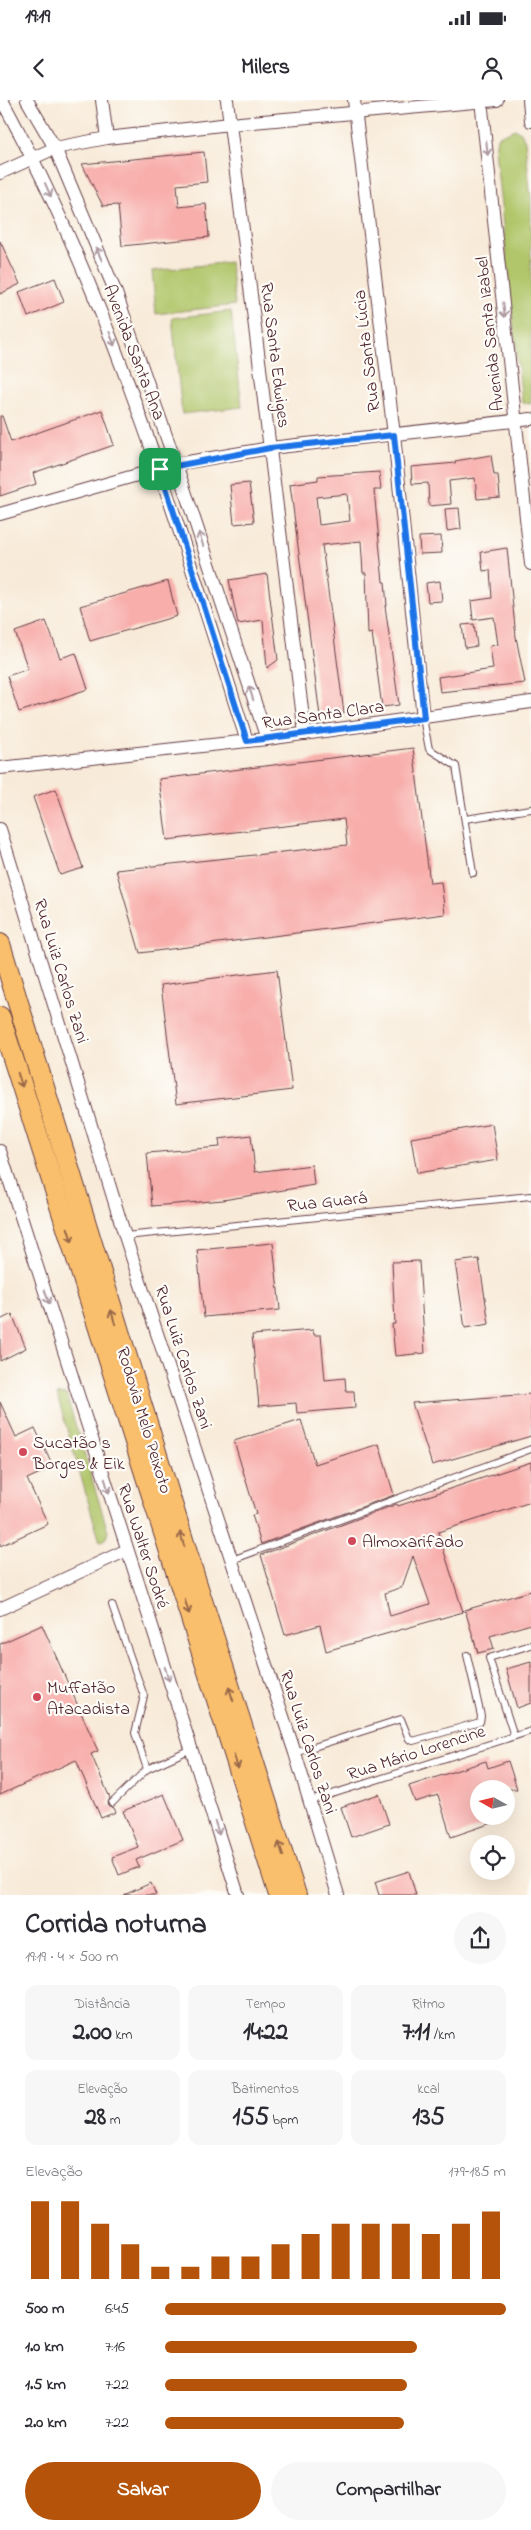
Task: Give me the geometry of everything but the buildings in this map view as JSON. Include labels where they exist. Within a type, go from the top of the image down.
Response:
[{"type":"main road","name":"Rodovia Melo Peixoto","points":[[0,944],[192,1569],[296,1895]]},
{"type":"main road","name":"Rodovia Melo Peixoto","points":[[0,1017],[280,1895]]},
{"type":"street","name":"Avenida Santa Ana","points":[[2,100],[33,158],[96,295],[160,469],[247,741]]},
{"type":"street","name":"Avenida Santa Ana","points":[[28,100],[55,148],[116,293],[176,464],[267,740]]},
{"type":"street","points":[[102,100],[107,138]]},
{"type":"street","name":"Rua Santa Edwiges","points":[[227,100],[305,734]]},
{"type":"street","name":"Rua Santa Lúcia","points":[[354,100],[394,435],[424,718]]},
{"type":"street","points":[[0,173],[55,148],[107,138],[230,124],[497,100]]},
{"type":"street","points":[[529,100],[531,121]]},
{"type":"street","name":"Avenida Santa Izabel","points":[[482,101],[531,564]]},
{"type":"street","points":[[0,514],[176,464],[270,448],[531,419]]},
{"type":"street","name":"Rua Santa Clara","points":[[0,768],[267,740],[531,702]]},
{"type":"street","name":"Rua Luiz Carlos Zani","points":[[0,829],[125,1236],[295,1753],[338,1895]]},
{"type":"street","name":"Rua Walter Sodré","points":[[0,1151],[238,1895]]},
{"type":"street","points":[[0,1609],[127,1550]]},
{"type":"lane","points":[[424,718],[429,749],[456,766],[473,873]]},
{"type":"lane","points":[[465,819],[531,809]]},
{"type":"lane","name":"Rua Guará","points":[[125,1236],[531,1196]]},
{"type":"lane","points":[[232,1560],[531,1449]]},
{"type":"lane","points":[[112,1605],[144,1696],[145,1702],[135,1733],[147,1769]]},
{"type":"lane","points":[[514,1736],[489,1658],[531,1645]]},
{"type":"lane","points":[[295,1753],[401,1719],[409,1739],[413,1741],[480,1722],[481,1716],[467,1655]]},
{"type":"lane","name":"Rua Mário Lorencine","points":[[310,1801],[531,1731]]},
{"type":"lane","points":[[112,1803],[147,1769],[192,1749]]},
{"type":"green space","points":[[515,129],[521,132],[525,141],[531,200],[531,404],[522,403],[495,150],[497,137]]},
{"type":"green space","points":[[230,262],[235,305],[156,314],[152,271]]},
{"type":"green space","points":[[231,311],[242,407],[182,414],[172,318]]},
{"type":"green space","points":[[66,1394],[108,1531],[106,1538],[100,1542],[57,1395]]},
{"type":"place","name":"Sucatão s Borges & Eik","points":[[23,1452]]},
{"type":"place","name":"Almoxarifado","points":[[352,1541]]},
{"type":"place","name":"Muffatão Atacadista","points":[[37,1697]]},
{"type":"route","points":[[394,435],[424,718],[267,740],[247,741],[160,469],[176,464],[270,448],[394,435]]}]
